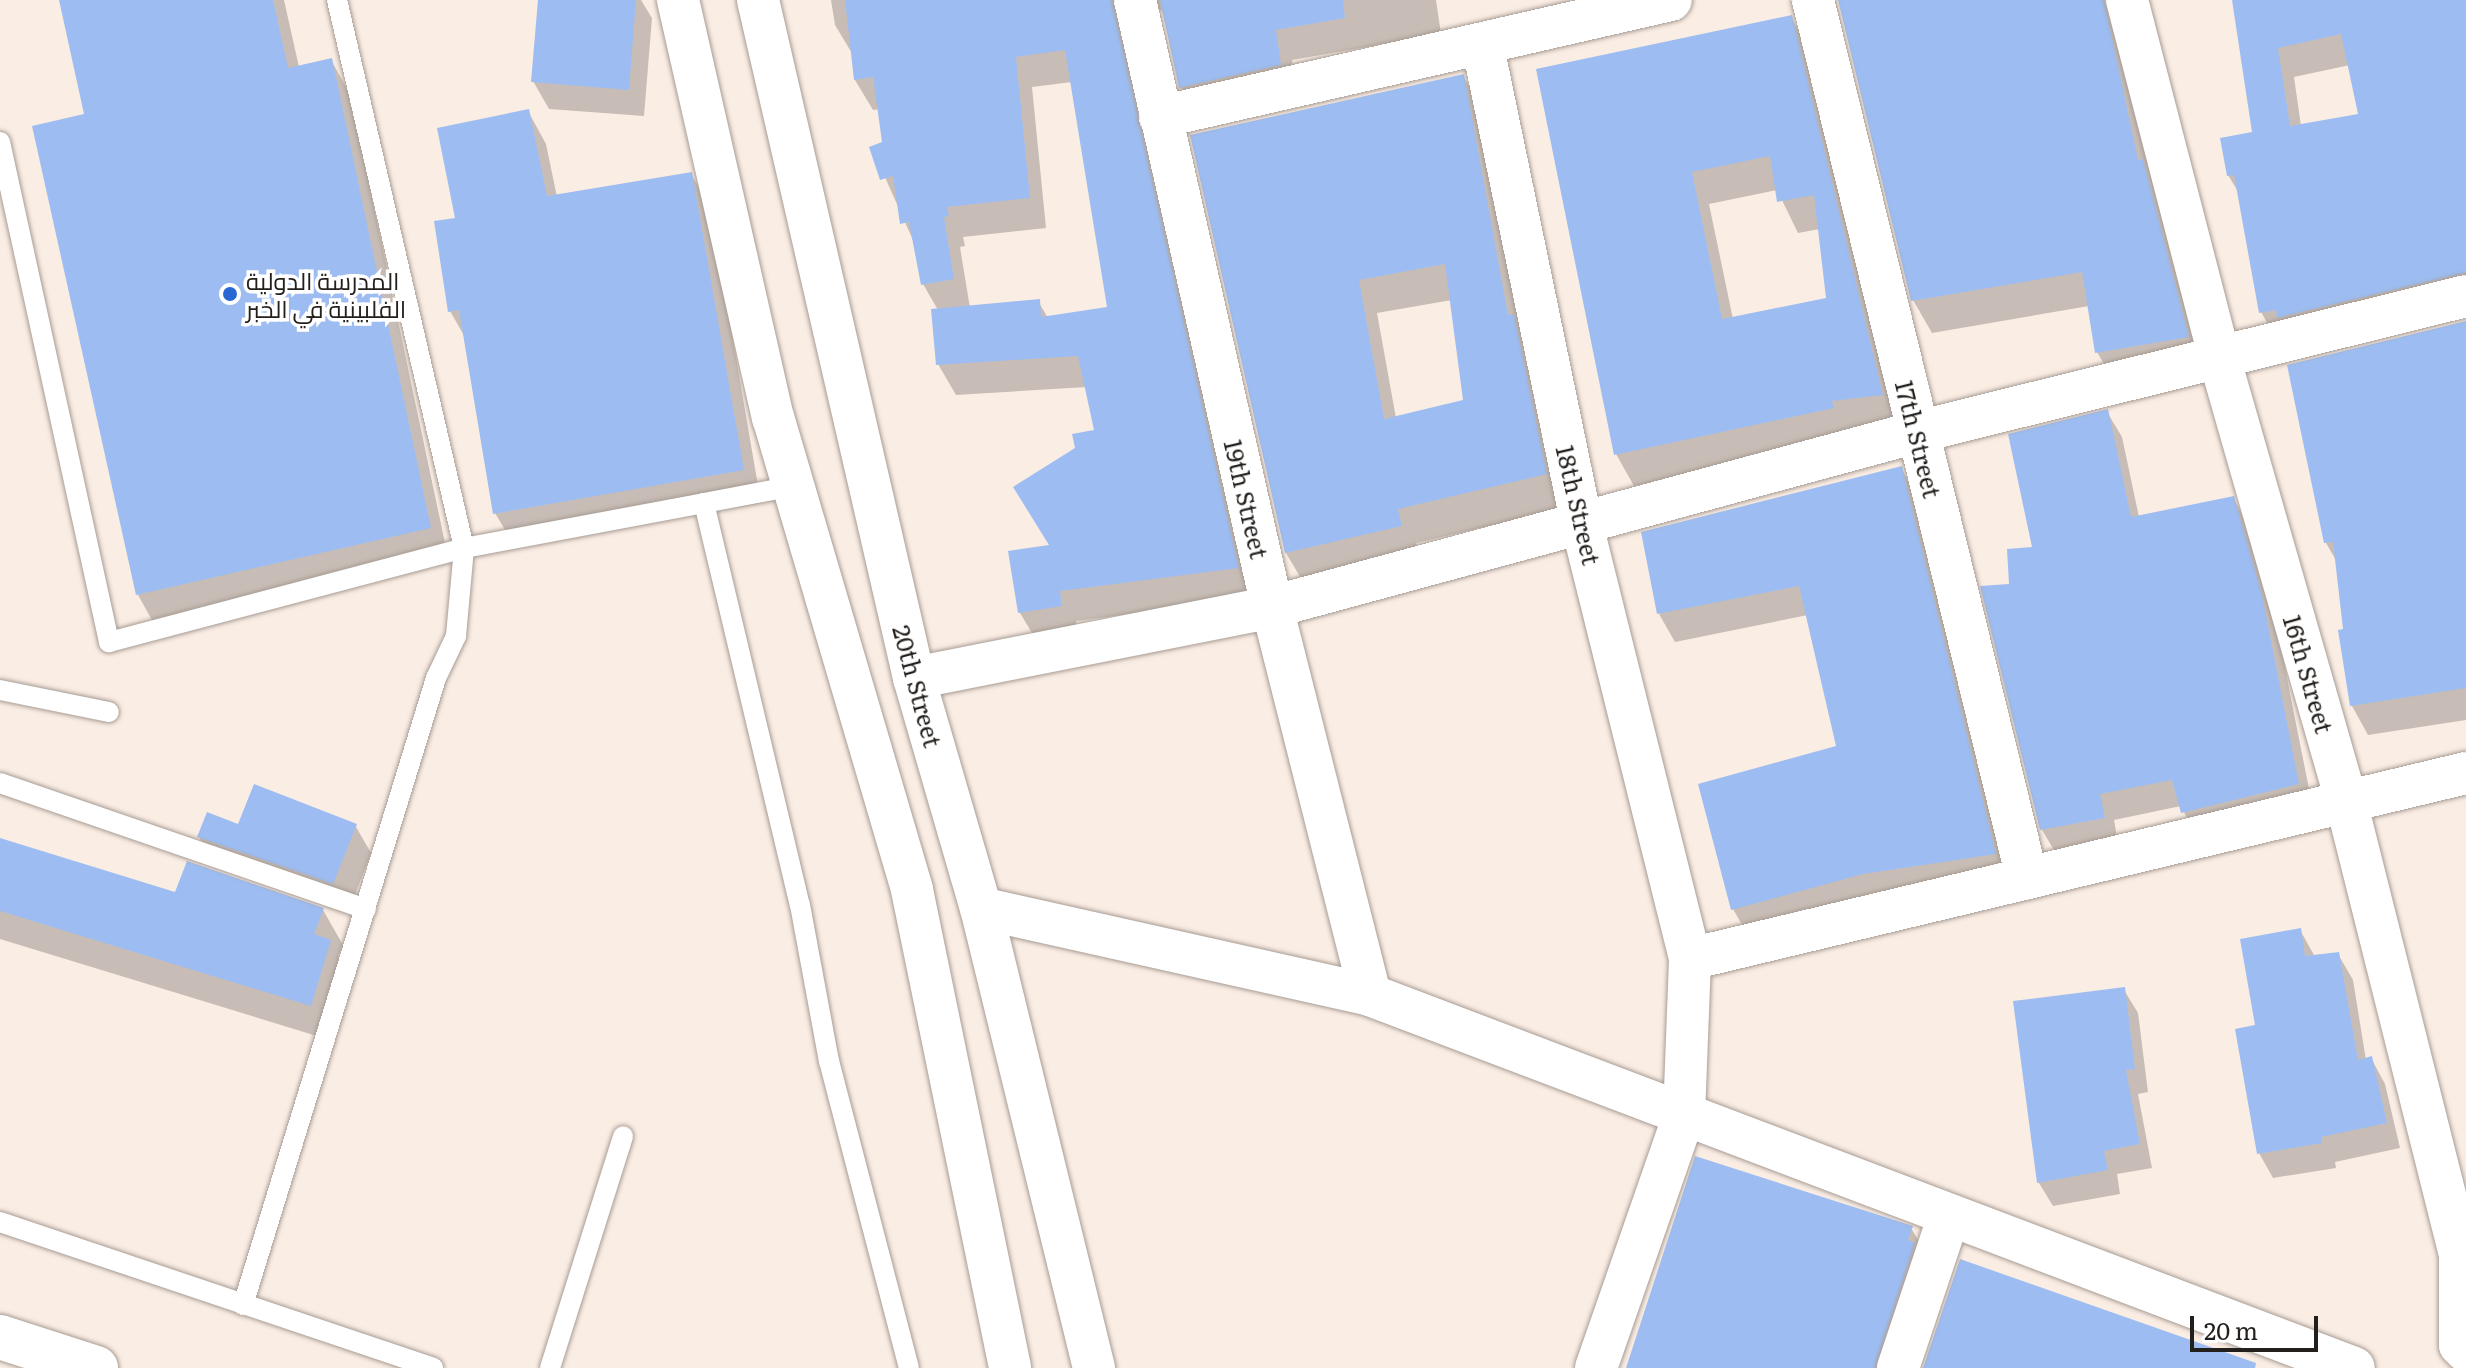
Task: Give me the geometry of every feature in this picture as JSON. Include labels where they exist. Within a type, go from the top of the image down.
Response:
[{"type":"main road","points":[[0,1337],[96,1368]]},
{"type":"street","points":[[678,0],[773,417],[912,890],[1010,1368]]},
{"type":"street","name":"20th Street","points":[[758,0],[914,678],[981,908],[1094,1368]]},
{"type":"street","name":"19th Street","points":[[1135,0],[1272,607],[1370,995]]},
{"type":"street","points":[[1160,117],[1483,47],[1671,0]]},
{"type":"street","name":"17th Street","points":[[1813,0],[2027,878]]},
{"type":"street","name":"16th Street","points":[[2127,0],[2219,357],[2346,801],[2463,1253],[2460,1345],[2466,1351]]},
{"type":"street","name":"18th Street","points":[[1483,47],[1582,525],[1690,959],[1684,1116],[1596,1368]]},
{"type":"street","points":[[914,678],[1272,607],[1917,432],[2466,296]]},
{"type":"street","points":[[1690,959],[2466,773]]},
{"type":"street","points":[[981,908],[1370,995],[2354,1368]]},
{"type":"street","points":[[1898,1368],[1949,1216]]},
{"type":"lane","points":[[243,1305],[321,1040],[366,909],[436,678],[456,636],[464,548],[337,0]]},
{"type":"lane","points":[[0,142],[109,642],[464,548],[794,486]]},
{"type":"lane","points":[[704,503],[800,905],[829,1061],[909,1368]]},
{"type":"lane","points":[[0,690],[109,712]]},
{"type":"lane","points":[[0,783],[366,909]]},
{"type":"lane","points":[[550,1368],[623,1136]]},
{"type":"lane","points":[[0,1222],[433,1368]]},
{"type":"building","points":[[59,0],[273,0],[288,68],[332,58],[431,528],[136,595],[32,126],[84,114]]},
{"type":"building","points":[[538,0],[636,0],[629,90],[531,82]]},
{"type":"building","points":[[845,0],[1112,0],[1239,568],[1060,591],[1062,606],[1018,613],[1008,551],[1049,545],[1013,487],[1075,448],[1072,434],[1094,430],[1078,356],[936,365],[931,309],[1040,299],[1041,317],[1107,307],[1065,50],[1016,57],[1030,198],[947,207],[949,216],[944,217],[954,279],[921,285],[909,222],[900,224],[893,176],[880,180],[869,147],[882,142],[873,77],[854,80]]},
{"type":"building","points":[[1160,0],[1343,0],[1345,18],[1276,30],[1281,65],[1179,88]]},
{"type":"building","points":[[1838,0],[2104,0],[2138,160],[2143,159],[2189,337],[2095,353],[2082,272],[1911,301]]},
{"type":"building","points":[[2232,0],[2466,0],[2466,273],[2277,318],[2276,310],[2259,313],[2234,175],[2227,176],[2220,138],[2252,132]],"holes":[[[2341,34],[2358,114],[2290,126],[2278,48]]]},
{"type":"building","points":[[1792,15],[1883,395],[1832,401],[1834,408],[1614,455],[1536,69]],"holes":[[[1770,156],[1777,202],[1814,195],[1826,298],[1722,319],[1692,172]]]},
{"type":"building","points":[[1464,74],[1508,315],[1514,314],[1547,474],[1398,509],[1402,526],[1285,553],[1190,135]],"holes":[[[1445,264],[1463,400],[1384,419],[1359,280]]]},
{"type":"building","points":[[529,109],[547,196],[692,172],[744,470],[493,514],[459,310],[448,312],[434,221],[455,218],[437,128]]},
{"type":"building","points":[[2466,321],[2466,688],[2350,706],[2338,630],[2343,629],[2333,542],[2324,543],[2287,365]]},
{"type":"building","points":[[2108,409],[2131,517],[2234,496],[2262,595],[2299,784],[2181,813],[2172,780],[2100,794],[2105,818],[2040,830],[1980,586],[2009,584],[2007,549],[2032,547],[2008,434]]},
{"type":"building","points":[[1902,466],[1996,854],[1863,874],[1731,910],[1698,784],[1836,746],[1799,586],[1657,614],[1641,532]]},
{"type":"building","points":[[254,784],[357,824],[333,884],[197,837],[207,812],[238,824]]},
{"type":"building","points":[[0,838],[175,892],[187,861],[324,908],[314,934],[331,940],[311,1006],[0,911]]},
{"type":"building","points":[[2301,928],[2305,956],[2339,952],[2358,1060],[2372,1056],[2387,1123],[2321,1137],[2322,1143],[2257,1154],[2235,1029],[2255,1025],[2240,939]]},
{"type":"building","points":[[2125,987],[2135,1069],[2126,1070],[2140,1144],[2104,1151],[2108,1170],[2037,1183],[2013,1001]]},
{"type":"building","points":[[1695,1156],[1913,1226],[1908,1240],[1915,1243],[1875,1368],[1626,1368]]},
{"type":"building","points":[[1960,1259],[2256,1363],[2255,1368],[1923,1368]]},
{"type":"place","name":"المدرسة الدولية الفلبينية في الخبر","points":[[230,294]]}]
